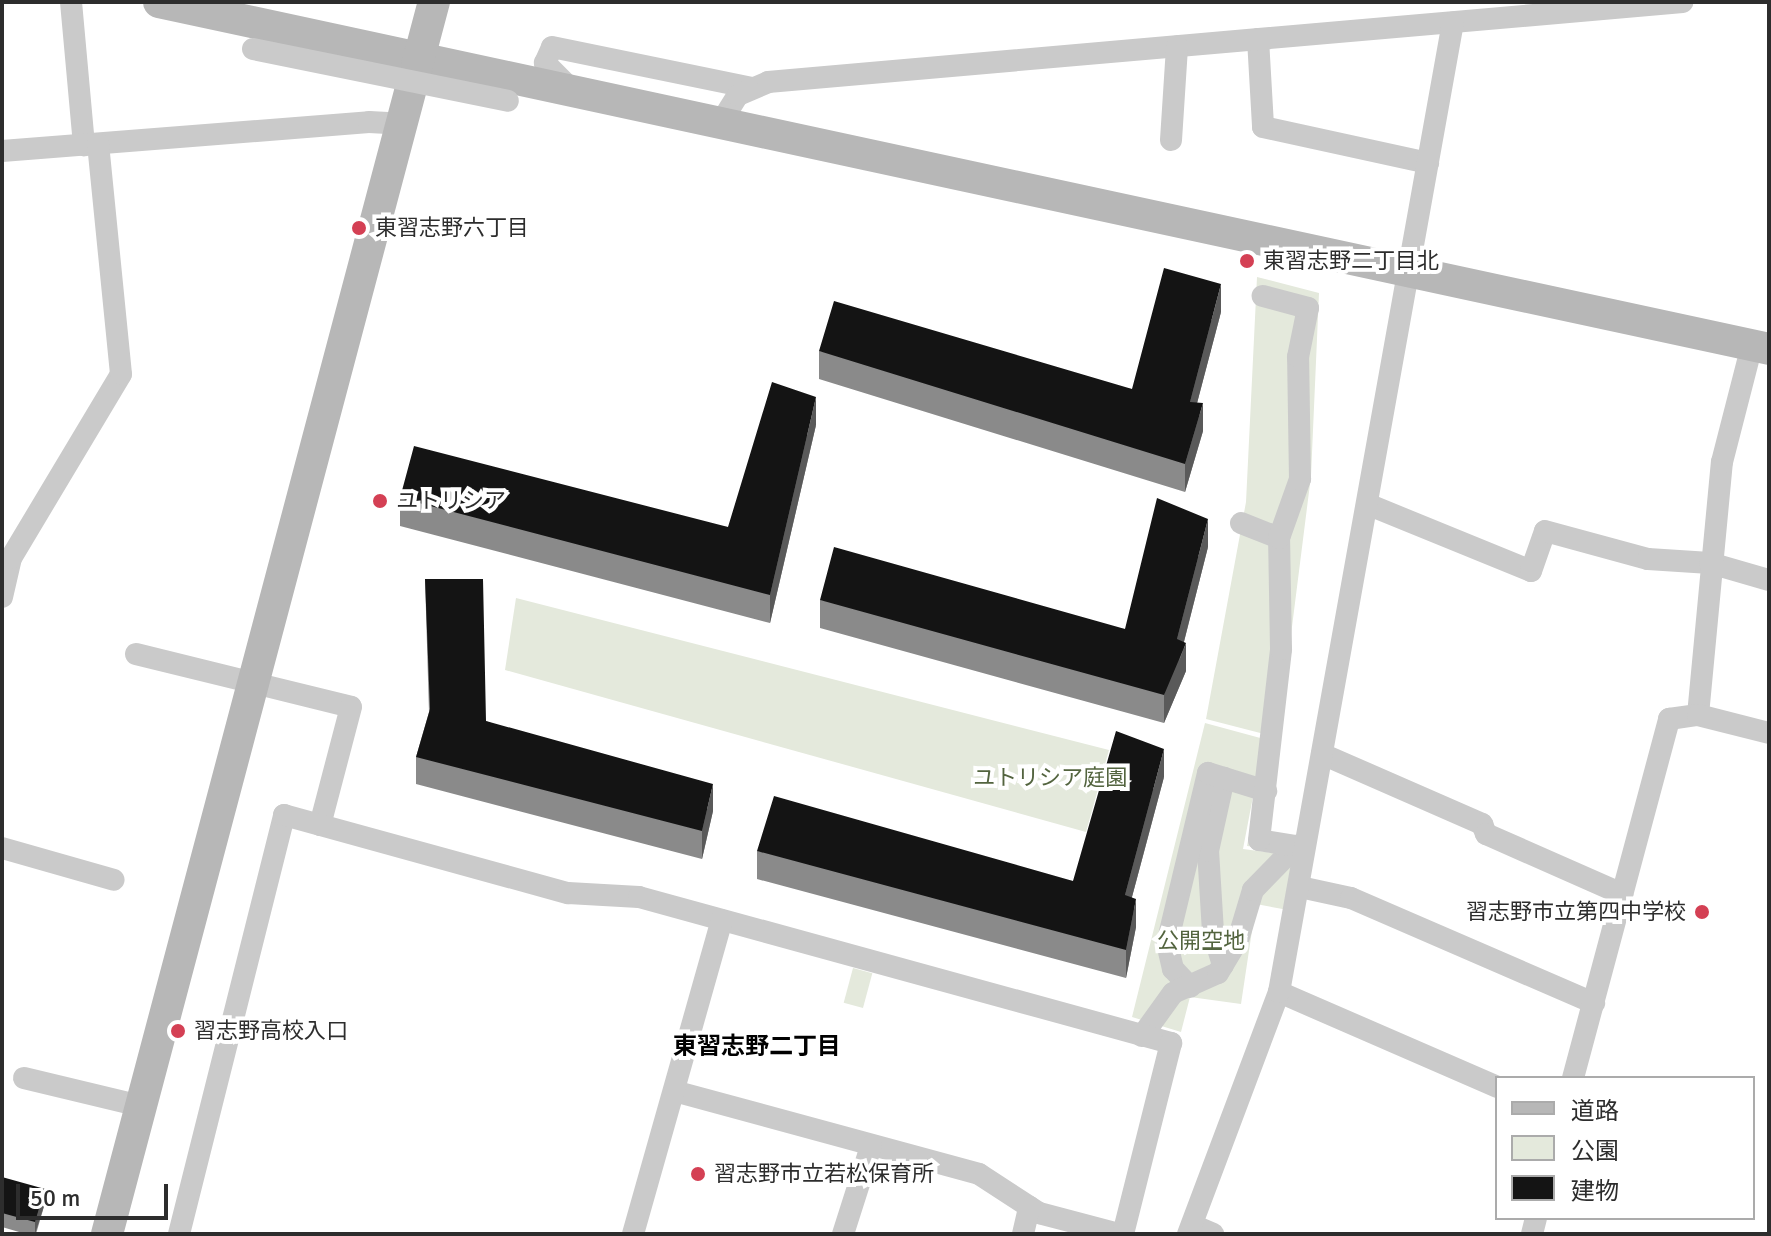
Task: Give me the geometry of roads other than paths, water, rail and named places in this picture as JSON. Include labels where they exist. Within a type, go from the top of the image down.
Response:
[{"type":"street","points":[[3,584],[11,558],[121,374],[71,2]]},
{"type":"street","points":[[159,2],[1761,347],[1722,462],[1710,563],[1698,715]]},
{"type":"street","points":[[107,1234],[434,2]]},
{"type":"street","points":[[721,122],[738,95],[768,82],[1683,2]]},
{"type":"street","points":[[1213,1234],[1190,1229],[1279,992],[1453,22]]},
{"type":"street","points":[[1258,39],[1263,127],[1428,163]]},
{"type":"street","points":[[1171,140],[1177,46]]},
{"type":"street","points":[[571,90],[545,63],[552,47],[751,88]]},
{"type":"street","points":[[253,49],[508,101]]},
{"type":"street","points":[[2,151],[369,122],[402,124]]},
{"type":"street","points":[[1142,1036],[1173,993],[1211,978],[1223,965],[1238,940],[1253,890],[1296,846],[1259,840],[1275,728],[1268,727],[1281,649],[1279,538],[1300,479],[1298,357],[1308,308],[1263,296]]},
{"type":"street","points":[[1367,504],[1531,571],[1545,531],[1648,559],[1710,563],[1769,580]]},
{"type":"street","points":[[1252,528],[1279,538]]},
{"type":"street","points":[[136,654],[253,680],[351,707],[320,825]]},
{"type":"street","points":[[1574,1076],[1669,719],[1698,715],[1769,733]]},
{"type":"street","points":[[1322,754],[1482,824],[1486,834],[1622,894]]},
{"type":"street","points":[[1190,987],[1173,969],[1167,944],[1208,773],[1266,791]]},
{"type":"street","points":[[1223,965],[1213,932],[1208,851],[1224,778]]},
{"type":"street","points":[[179,1234],[284,815],[568,893],[639,897],[1171,1043],[1121,1234],[1029,1207],[979,1174],[674,1091]]},
{"type":"street","points":[[2,848],[114,880]]},
{"type":"street","points":[[1300,887],[1351,898],[1594,1003]]},
{"type":"street","points":[[633,1234],[722,920]]},
{"type":"street","points":[[1279,992],[1495,1086]]},
{"type":"street","points":[[24,1078],[141,1106]]},
{"type":"street","points":[[843,1234],[871,1146]]},
{"type":"street","points":[[1023,1234],[1029,1207]]},
{"type":"place","name":"東習志野六丁目","points":[[359,228]]},
{"type":"place","name":"東習志野二丁目北","points":[[1247,261]]},
{"type":"place","name":"ユトリシア","points":[[380,501]]},
{"type":"place","name":"習志野市立第四中学校","points":[[1702,912]]},
{"type":"place","name":"習志野高校入口","points":[[178,1031]]},
{"type":"place","name":"習志野市立若松保育所","points":[[698,1174]]},
{"type":"district","name":"東習志野二丁目","points":[[757,1047]]},
{"type":"park label","name":"ユトリシア庭園","points":[[1050,778]]},
{"type":"park label","name":"公開空地","points":[[1201,941]]}]
